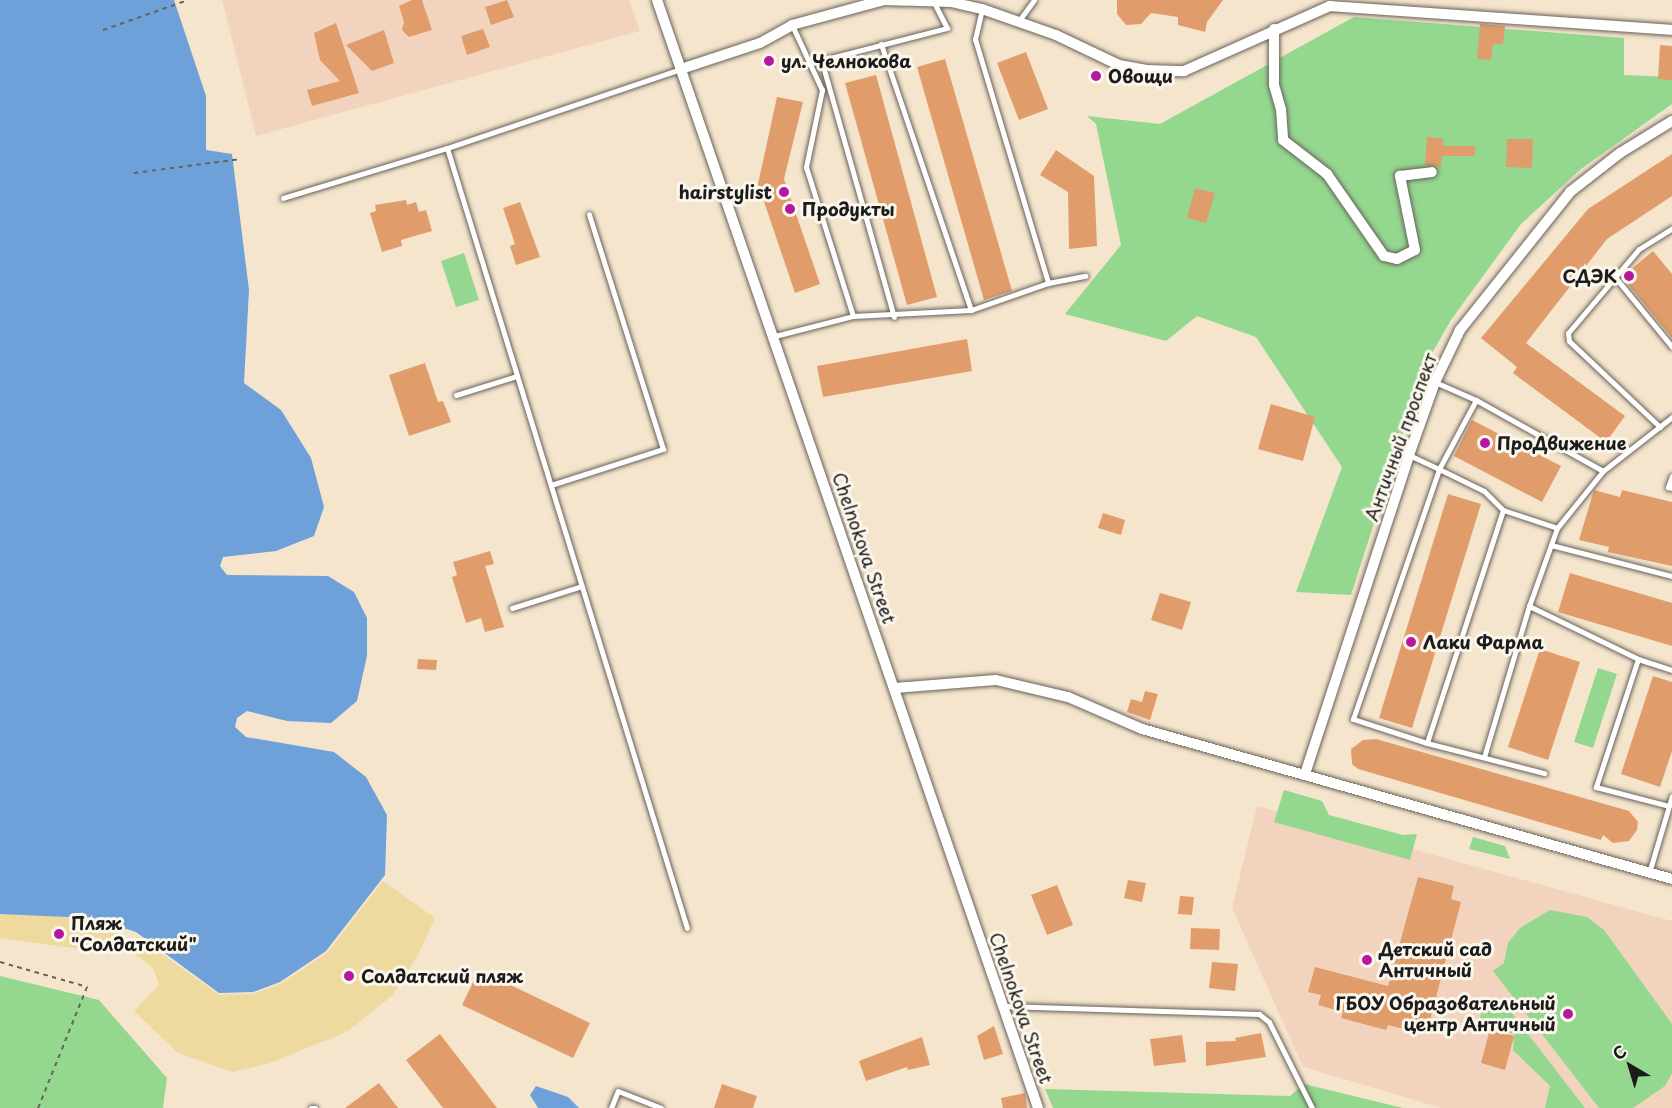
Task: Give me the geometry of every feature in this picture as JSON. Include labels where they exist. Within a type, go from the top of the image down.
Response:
[{"type":"street","name":"Chelnokova Street","points":[[657,0],[775,336],[1038,1108]]},
{"type":"street","points":[[681,69],[760,43],[792,25],[884,0],[933,1],[982,9],[1056,35],[1119,65],[1184,71],[1334,3],[1672,30]]},
{"type":"street","points":[[1274,29],[1274,85],[1281,109],[1283,140],[1327,174],[1384,256],[1397,259],[1415,250],[1400,176],[1432,172]]},
{"type":"street","name":"Античный проспект","points":[[1305,774],[1408,455],[1435,382],[1460,330],[1570,192],[1620,153],[1672,121]]},
{"type":"street","points":[[895,688],[996,680],[1068,697],[1142,729],[1672,879]]},
{"type":"lane","points":[[1018,22],[1034,0]]},
{"type":"lane","points":[[807,64],[947,28],[933,1]]},
{"type":"lane","points":[[982,9],[975,39],[1048,283]]},
{"type":"lane","points":[[792,25],[807,64],[822,90],[806,167],[854,316]]},
{"type":"lane","points":[[881,44],[971,310]]},
{"type":"lane","points":[[821,59],[894,316]]},
{"type":"lane","points":[[283,198],[447,148],[681,69]]},
{"type":"lane","points":[[447,148],[687,928]]},
{"type":"lane","points":[[551,485],[663,449],[589,214]]},
{"type":"lane","points":[[1660,428],[1569,341],[1568,333],[1639,249],[1672,228]]},
{"type":"lane","points":[[775,336],[854,316],[894,316],[971,310],[1048,283],[1085,276]]},
{"type":"lane","points":[[1615,277],[1672,346]]},
{"type":"lane","points":[[456,395],[517,376]]},
{"type":"lane","points":[[1435,382],[1476,400],[1603,471]]},
{"type":"lane","points":[[1476,400],[1439,469],[1353,719],[1428,743],[1544,773]]},
{"type":"lane","points":[[1484,757],[1529,606],[1557,528],[1603,471],[1672,417]]},
{"type":"lane","points":[[1408,455],[1484,491],[1503,510],[1557,528]]},
{"type":"lane","points":[[1672,476],[1668,488],[1672,488]]},
{"type":"lane","points":[[1428,743],[1503,510]]},
{"type":"lane","points":[[1551,544],[1672,576]]},
{"type":"lane","points":[[512,608],[582,586]]},
{"type":"lane","points":[[1529,606],[1638,659],[1672,670]]},
{"type":"lane","points":[[1638,659],[1596,787],[1669,806]]},
{"type":"lane","points":[[1649,873],[1672,796]]},
{"type":"lane","points":[[1003,1006],[1259,1014],[1269,1022],[1312,1108]]},
{"type":"lane","points":[[611,1108],[618,1091],[661,1108]]},
{"type":"path","points":[[103,30],[188,0]]},
{"type":"path","points":[[134,173],[241,159]]},
{"type":"path","points":[[0,962],[87,987],[38,1108]]},
{"type":"shaded area","points":[[222,0],[629,0],[640,31],[256,136]]},
{"type":"shaded area","points":[[1257,806],[1672,921],[1672,1108],[1441,1108],[1303,1067],[1232,908]]},
{"type":"green space","points":[[1354,17],[1624,38],[1624,75],[1672,77],[1672,104],[1581,169],[1521,224],[1451,320],[1424,367],[1351,595],[1296,592],[1342,467],[1256,337],[1197,316],[1166,341],[1065,314],[1121,245],[1096,124],[1087,116],[1160,124]]},
{"type":"green space","points":[[464,253],[479,300],[456,307],[441,261]]},
{"type":"green space","points":[[1598,668],[1617,674],[1593,748],[1574,742]]},
{"type":"green space","points":[[1284,790],[1322,801],[1329,815],[1403,835],[1417,834],[1410,860],[1274,822]]},
{"type":"green space","points":[[1473,837],[1505,846],[1510,859],[1469,849]]},
{"type":"green space","points":[[1550,910],[1587,917],[1604,930],[1672,1024],[1672,1073],[1665,1086],[1633,1108],[1599,1108],[1493,971],[1504,963],[1508,943],[1520,928]]},
{"type":"green space","points":[[0,976],[99,1000],[167,1078],[163,1108],[0,1108]]},
{"type":"green space","points":[[1484,1004],[1508,1008],[1585,1108],[1545,1108],[1550,1086],[1513,1050],[1514,1034],[1478,1025]]},
{"type":"green space","points":[[1304,1084],[1403,1108],[1053,1108],[1045,1089],[1290,1096]]},
{"type":"sand","name":"Солдатский пляж","points":[[383,881],[435,918],[418,955],[393,995],[347,1032],[270,1063],[233,1072],[178,1053],[134,1011],[159,985],[153,968],[129,950],[137,936],[219,995],[254,994],[281,984],[328,952]]},
{"type":"sand","name":"Пляж \"Солдатский\"","points":[[0,914],[54,914],[119,931],[110,951],[0,938]]},
{"type":"water","points":[[0,0],[174,0],[206,96],[206,150],[232,154],[249,290],[244,383],[281,410],[311,458],[324,507],[314,536],[276,551],[223,557],[220,566],[227,575],[328,576],[354,592],[367,618],[367,656],[357,701],[331,723],[287,721],[247,711],[237,718],[235,727],[246,737],[334,752],[366,777],[387,815],[385,875],[326,951],[280,982],[253,992],[219,993],[136,932],[91,918],[0,914]]},
{"type":"water","points":[[536,1086],[568,1097],[579,1108],[538,1108],[530,1095]]},
{"type":"building","points":[[412,0],[422,0],[432,30],[409,37],[402,30],[404,22],[399,6]]},
{"type":"building","points":[[507,0],[514,17],[491,25],[485,7]]},
{"type":"building","points":[[1117,0],[1223,0],[1207,22],[1205,32],[1178,25],[1178,17],[1151,13],[1141,24],[1126,25],[1117,14]]},
{"type":"building","points":[[336,23],[359,93],[312,106],[307,90],[340,81],[320,60],[314,33]]},
{"type":"building","points":[[1480,24],[1505,26],[1503,44],[1493,44],[1491,60],[1477,59]]},
{"type":"building","points":[[483,29],[490,47],[467,55],[461,36]]},
{"type":"building","points":[[384,30],[394,63],[372,71],[346,45]]},
{"type":"building","points":[[1660,45],[1672,46],[1672,80],[1658,79]]},
{"type":"building","points":[[1026,52],[1048,109],[1019,120],[997,63]]},
{"type":"building","points":[[945,59],[1012,291],[984,300],[917,67]]},
{"type":"building","points":[[876,75],[937,297],[907,305],[845,83]]},
{"type":"building","points":[[777,97],[803,102],[784,179],[820,284],[795,293],[758,184]]},
{"type":"building","points":[[1427,137],[1443,138],[1443,146],[1475,146],[1475,156],[1442,156],[1441,167],[1425,165]]},
{"type":"building","points":[[1507,139],[1533,139],[1532,168],[1506,167]]},
{"type":"building","points":[[1056,150],[1094,176],[1097,246],[1069,249],[1068,192],[1040,175]]},
{"type":"building","points":[[1672,154],[1672,196],[1607,239],[1526,343],[1625,416],[1606,442],[1513,373],[1517,367],[1481,338],[1588,209]]},
{"type":"building","points":[[1195,188],[1215,193],[1206,223],[1187,218]]},
{"type":"building","points":[[406,200],[407,205],[416,202],[419,212],[426,210],[432,231],[401,240],[402,246],[382,252],[370,213],[376,211],[375,205]]},
{"type":"building","points":[[520,202],[540,257],[516,265],[510,246],[515,244],[503,208]]},
{"type":"building","points":[[1653,251],[1672,274],[1672,338],[1622,277]]},
{"type":"building","points":[[967,339],[972,371],[823,397],[817,366]]},
{"type":"building","points":[[425,363],[438,402],[443,401],[451,422],[409,436],[389,375]]},
{"type":"building","points":[[1271,404],[1315,417],[1303,461],[1258,449]]},
{"type":"building","points":[[1472,420],[1561,466],[1542,502],[1454,456]]},
{"type":"building","points":[[1594,490],[1620,497],[1622,490],[1672,502],[1672,566],[1608,552],[1609,547],[1579,540]]},
{"type":"building","points":[[1448,494],[1481,504],[1412,728],[1379,718]]},
{"type":"building","points":[[1103,513],[1125,520],[1121,535],[1098,528]]},
{"type":"building","points":[[490,551],[494,564],[485,566],[504,627],[485,632],[481,618],[466,623],[452,577],[457,575],[453,562]]},
{"type":"building","points":[[1570,573],[1672,603],[1672,646],[1558,612]]},
{"type":"building","points":[[1160,593],[1191,602],[1182,630],[1151,620]]},
{"type":"building","points":[[1540,649],[1580,662],[1548,760],[1508,747]]},
{"type":"building","points":[[418,659],[437,660],[436,670],[417,669]]},
{"type":"building","points":[[1653,676],[1672,682],[1672,751],[1660,787],[1621,774]]},
{"type":"building","points":[[1145,691],[1158,694],[1150,720],[1127,712],[1131,699],[1142,702]]},
{"type":"building","points":[[1376,739],[1629,811],[1638,822],[1637,830],[1629,841],[1613,843],[1603,835],[1601,840],[1358,769],[1352,764],[1351,749],[1363,740]]},
{"type":"building","name":"Детский сад Античный","points":[[1418,877],[1454,886],[1451,899],[1461,902],[1429,1024],[1415,1020],[1412,1031],[1388,1025],[1386,1030],[1341,1018],[1343,1012],[1318,1005],[1321,995],[1308,992],[1315,967],[1388,986]]},
{"type":"building","points":[[1128,880],[1146,883],[1142,902],[1124,898]]},
{"type":"building","points":[[1057,885],[1073,925],[1047,935],[1031,895]]},
{"type":"building","points":[[1180,896],[1194,897],[1192,915],[1178,914]]},
{"type":"building","points":[[1191,928],[1220,929],[1219,950],[1190,949]]},
{"type":"building","points":[[1212,962],[1238,964],[1235,991],[1209,988]]},
{"type":"building","points":[[479,970],[590,1023],[573,1058],[462,1005]]},
{"type":"building","points":[[994,1026],[1003,1054],[984,1060],[977,1036]]},
{"type":"building","points":[[1490,1029],[1514,1036],[1505,1070],[1481,1063]]},
{"type":"building","points":[[1261,1033],[1266,1057],[1206,1066],[1206,1042],[1236,1041],[1235,1038]]},
{"type":"building","points":[[440,1034],[497,1108],[443,1108],[406,1060]]},
{"type":"building","points":[[1182,1035],[1186,1062],[1154,1066],[1150,1039]]},
{"type":"building","points":[[922,1037],[930,1065],[908,1070],[907,1067],[866,1081],[859,1061]]},
{"type":"building","points":[[379,1083],[398,1108],[345,1108]]},
{"type":"building","points":[[722,1084],[757,1096],[753,1108],[714,1108]]},
{"type":"building","points":[[1025,1093],[1027,1108],[1003,1108],[1001,1098]]},
{"type":"place","name":"ул. Челнокова","points":[[769,61]]},
{"type":"place","name":"Овощи","points":[[1096,76]]},
{"type":"place","name":"hairstylist","points":[[784,192]]},
{"type":"place","name":"Продукты","points":[[790,209]]},
{"type":"place","name":"СДЭК","points":[[1629,276]]},
{"type":"place","name":"ПроДвижение","points":[[1485,443]]},
{"type":"place","name":"Лаки Фарма","points":[[1411,642]]},
{"type":"place","name":"Пляж \"Солдатский\"","points":[[59,934]]},
{"type":"place","name":"Детский сад Античный","points":[[1367,960]]},
{"type":"place","name":"Солдатский пляж","points":[[349,976]]},
{"type":"place","name":"ГБОУ Образовательный центр Античный","points":[[1568,1014]]}]
